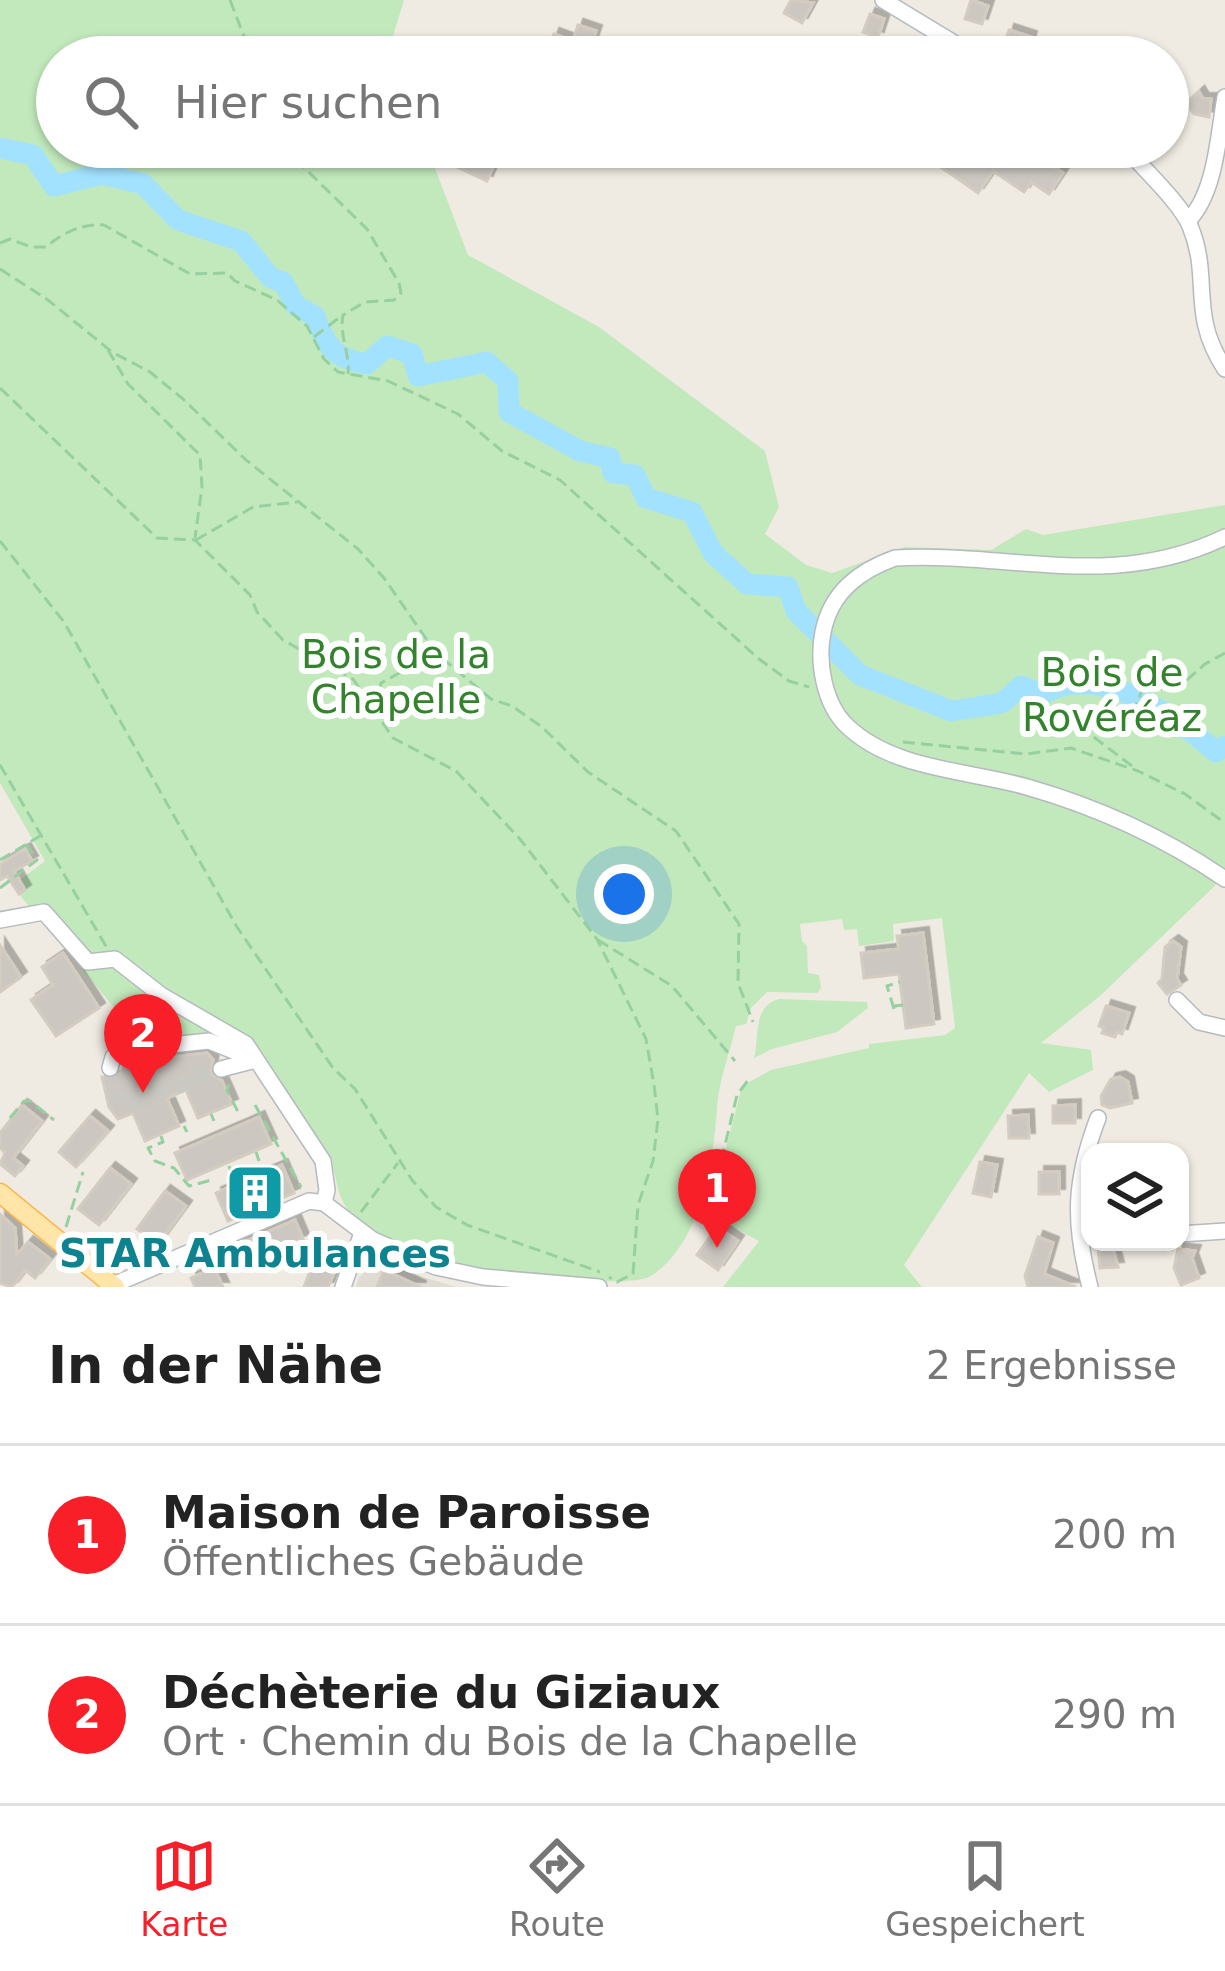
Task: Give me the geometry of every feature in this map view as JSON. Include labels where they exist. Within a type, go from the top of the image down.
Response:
[{"type":"main road","points":[[0,1193],[114,1286]]},
{"type":"street","points":[[884,0],[943,36]]},
{"type":"street","points":[[1188,221],[1198,211],[1212,170],[1225,97]]},
{"type":"street","points":[[1143,168],[1188,221],[1198,251],[1206,335],[1225,369]]},
{"type":"street","points":[[1217,541],[1150,562],[1096,569],[895,558],[867,568],[841,591],[824,625],[819,654],[828,692],[843,723],[872,745],[897,757],[1028,787],[1103,813],[1176,848],[1225,879]]},
{"type":"street","points":[[0,920],[41,911],[83,958],[94,962],[115,959],[161,995],[235,1034],[323,1161],[324,1203]]},
{"type":"street","points":[[1177,1000],[1199,1022],[1225,1028]]},
{"type":"street","points":[[110,1068],[113,1057],[123,1050],[208,1041],[256,1060]]},
{"type":"street","points":[[225,1076],[256,1060]]},
{"type":"street","points":[[1090,1287],[1078,1241],[1076,1208],[1098,1118]]},
{"type":"street","points":[[114,1286],[302,1202],[324,1203],[368,1236],[452,1270],[599,1287]]},
{"type":"street","points":[[1189,1233],[1225,1231]]},
{"type":"street","points":[[343,1287],[368,1236]]},
{"type":"path","points":[[230,0],[243,36]]},
{"type":"path","points":[[305,168],[367,229],[401,293],[394,300],[364,302],[313,338]]},
{"type":"path","points":[[0,243],[10,239],[46,247],[58,236],[91,224],[104,225],[190,274],[227,273],[277,300],[307,326],[325,359],[348,376],[388,381],[458,414],[502,451],[560,480],[758,659],[789,681],[828,692]]},
{"type":"path","points":[[0,269],[166,386],[358,549],[436,653],[491,699],[512,706],[542,727],[588,772],[676,831],[739,924],[738,983],[753,1022]]},
{"type":"path","points":[[343,315],[340,330],[350,356],[348,376]]},
{"type":"path","points":[[108,349],[128,384],[200,455],[202,487],[195,540]]},
{"type":"path","points":[[0,388],[158,538],[195,540],[253,507],[299,502]]},
{"type":"path","points":[[0,541],[64,622],[237,927],[333,1069],[355,1089],[399,1161],[436,1208],[467,1225],[617,1282],[633,1274],[638,1204],[653,1161],[658,1119],[646,1039],[596,939],[520,838],[456,771],[393,738],[353,679],[283,640],[257,612],[250,595],[195,540]]},
{"type":"path","points":[[376,710],[381,683],[436,653]]},
{"type":"path","points":[[1138,771],[1091,736],[1089,724],[1130,717],[1142,691],[1180,686],[1225,653]]},
{"type":"path","points":[[902,742],[1026,754],[1071,748],[1138,771],[1185,794],[1225,823]]},
{"type":"path","points":[[0,765],[115,959]]},
{"type":"path","points":[[0,860],[41,835]]},
{"type":"path","points":[[0,888],[37,860],[26,844]]},
{"type":"path","points":[[596,939],[672,986],[735,1061]]},
{"type":"path","points":[[900,982],[887,986],[894,1009],[903,1006]]},
{"type":"path","points":[[225,1076],[238,1112]]},
{"type":"path","points":[[713,1195],[737,1095],[749,1079]]},
{"type":"path","points":[[10,1118],[30,1100],[54,1120]]},
{"type":"path","points":[[255,1105],[304,1194]]},
{"type":"path","points":[[211,1114],[214,1121]]},
{"type":"path","points":[[184,1126],[187,1132]]},
{"type":"path","points":[[161,1136],[163,1142],[148,1148],[154,1161],[174,1168],[189,1186],[208,1181],[205,1175]]},
{"type":"path","points":[[256,1153],[259,1160]]},
{"type":"path","points":[[359,1215],[399,1161]]},
{"type":"path","points":[[61,1240],[83,1172]]},
{"type":"shaded area","points":[[382,1260],[456,1287],[356,1287],[359,1277]]},
{"type":"green space","name":"Bois de la Chapelle","points":[[0,0],[404,0],[393,36],[36,36],[36,168],[435,168],[468,255],[599,327],[765,451],[779,507],[765,534],[806,565],[832,573],[905,547],[991,550],[1026,529],[1043,535],[1225,505],[1225,876],[1100,996],[1041,1043],[1091,1050],[1093,1070],[1049,1092],[1029,1073],[904,1265],[922,1287],[723,1287],[759,1241],[709,1214],[742,1086],[771,1070],[869,1048],[869,1044],[945,1035],[955,1028],[942,918],[893,924],[894,941],[859,946],[857,929],[844,930],[842,919],[800,924],[808,973],[819,975],[821,988],[817,993],[767,992],[751,1008],[746,1024],[736,1026],[720,1087],[701,1200],[693,1223],[667,1263],[638,1280],[524,1275],[448,1262],[407,1249],[369,1228],[346,1207],[325,1148],[289,1102],[221,1033],[144,1043],[12,886],[45,861],[0,783]]},
{"type":"green space","points":[[779,999],[867,1002],[868,1008],[837,1032],[754,1058],[761,1015]]},
{"type":"building","points":[[791,0],[813,3],[802,23],[784,13]]},
{"type":"building","points":[[971,0],[988,6],[982,24],[965,19]]},
{"type":"building","points":[[870,14],[884,19],[878,36],[863,32]]},
{"type":"building","points":[[578,25],[596,31],[594,36],[575,36]]},
{"type":"building","points":[[1199,92],[1203,99],[1211,99],[1209,117],[1194,114],[1189,101]]},
{"type":"building","points":[[459,168],[493,168],[487,181]]},
{"type":"building","points":[[942,168],[1055,168],[1063,173],[1049,194],[1031,182],[1024,192],[993,171],[978,193]]},
{"type":"building","points":[[25,849],[32,861],[14,871],[25,890],[19,894],[7,876],[0,880],[0,864]]},
{"type":"building","points":[[923,933],[934,1024],[906,1028],[899,974],[864,978],[861,953],[899,949],[897,936]]},
{"type":"building","points":[[1173,941],[1181,947],[1177,979],[1181,985],[1167,994],[1158,983],[1165,947]]},
{"type":"building","points":[[0,945],[21,977],[0,992]]},
{"type":"building","points":[[63,953],[99,1008],[56,1036],[31,1000],[53,985],[42,967]]},
{"type":"building","points":[[1106,1006],[1129,1013],[1122,1034],[1117,1032],[1115,1037],[1102,1033],[1104,1028],[1099,1026]]},
{"type":"building","points":[[207,1053],[213,1060],[210,1073],[222,1081],[232,1104],[198,1118],[186,1090],[167,1098],[179,1126],[145,1141],[133,1113],[118,1119],[109,1107],[102,1077],[118,1077],[127,1062]]},
{"type":"building","points":[[1111,1079],[1128,1082],[1132,1103],[1102,1105],[1101,1096]]},
{"type":"building","points":[[22,1105],[42,1121],[13,1158],[23,1166],[15,1176],[0,1164],[5,1153],[0,1148],[0,1133]]},
{"type":"building","points":[[1075,1105],[1075,1123],[1053,1123],[1053,1106]]},
{"type":"building","points":[[1028,1115],[1029,1138],[1009,1138],[1008,1116]]},
{"type":"building","points":[[90,1116],[108,1131],[76,1167],[59,1152]]},
{"type":"building","points":[[259,1117],[271,1144],[187,1180],[175,1153]]},
{"type":"building","points":[[980,1162],[997,1165],[991,1197],[973,1193]]},
{"type":"building","name":"STAR Ambulances","points":[[282,1165],[294,1193],[228,1221],[216,1193]]},
{"type":"building","points":[[110,1168],[131,1184],[99,1225],[78,1209]]},
{"type":"building","points":[[1039,1172],[1059,1172],[1059,1194],[1039,1194]]},
{"type":"building","points":[[165,1191],[186,1206],[158,1244],[137,1229]]},
{"type":"building","points":[[0,1214],[15,1228],[17,1255],[28,1242],[50,1259],[35,1278],[25,1270],[12,1287],[0,1283]]},
{"type":"building","points":[[295,1220],[303,1239],[243,1265],[235,1246]]},
{"type":"building","points":[[717,1227],[738,1241],[718,1270],[697,1255]]},
{"type":"building","points":[[1038,1237],[1053,1243],[1044,1274],[1076,1287],[1028,1287],[1025,1276]]},
{"type":"building","points":[[1098,1251],[1113,1251],[1118,1267],[1100,1268]]},
{"type":"building","points":[[1178,1251],[1195,1251],[1192,1258],[1199,1278],[1181,1285],[1174,1268]]},
{"type":"building","points":[[317,1253],[339,1261],[328,1287],[304,1287]]},
{"type":"building","points":[[214,1268],[223,1287],[195,1287],[191,1278]]},
{"type":"building","points":[[384,1270],[421,1287],[377,1287]]},
{"type":"waterway","points":[[0,148],[36,159]]},
{"type":"waterway","points":[[42,168],[54,186],[102,174],[143,184],[178,220],[241,241],[271,278],[283,282],[296,306],[315,316],[328,343],[347,359],[367,364],[387,346],[412,354],[418,376],[487,362],[508,381],[509,412],[580,451],[610,458],[613,473],[635,475],[646,498],[692,512],[713,553],[747,584],[788,587],[796,611],[860,675],[951,711],[1002,703],[1021,686],[1042,694],[1064,685],[1111,688],[1157,708],[1216,752],[1225,746]]},
{"type":"tunnel","points":[[110,1068],[116,1093],[128,1104],[221,1069]]},
{"type":"place","name":"Déchèterie du Giziaux","points":[[143,1093]]},
{"type":"place","name":"STAR Ambulances","points":[[255,1193]]},
{"type":"place","name":"Maison de Paroisse","points":[[717,1248]]},
{"type":"park label","name":"Bois de Rovéréaz","points":[[1112,694]]}]
